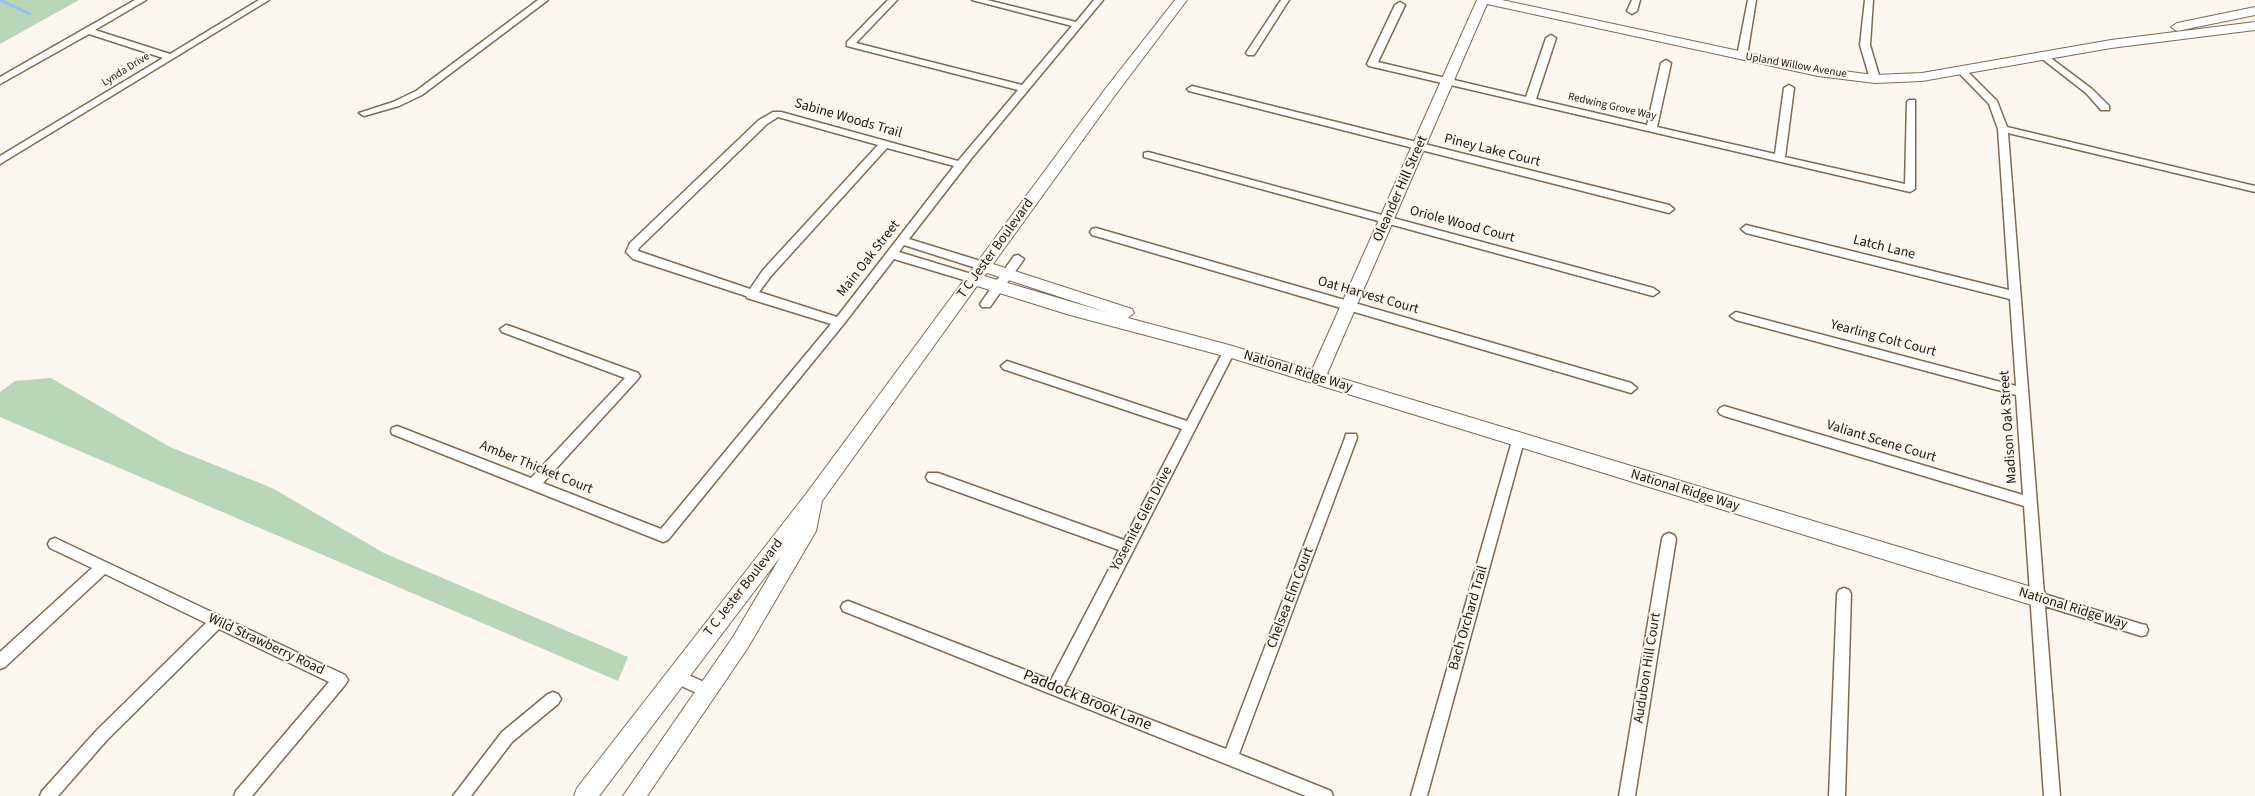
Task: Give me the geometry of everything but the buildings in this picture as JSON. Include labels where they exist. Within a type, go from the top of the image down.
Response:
[{"type":"street","points":[[0,81],[142,0]]},
{"type":"street","name":"Lynda Drive","points":[[0,161],[265,0]]},
{"type":"street","points":[[364,113],[396,104],[419,93],[544,0]]},
{"type":"street","points":[[893,0],[850,44],[1025,89]]},
{"type":"street","points":[[976,0],[1078,25]]},
{"type":"street","name":"Main Oak Street","points":[[663,536],[839,322],[961,165],[1099,0]]},
{"type":"street","name":"T C Jester Boulevard","points":[[585,796],[675,676],[813,499],[1111,91],[1181,0]]},
{"type":"street","points":[[1251,53],[1284,0]]},
{"type":"street","name":"Upland Willow Avenue","points":[[1484,0],[1818,72],[1875,79],[1922,77],[2111,44],[2255,26]]},
{"type":"street","name":"Oleander Hill Street","points":[[1317,378],[1484,0]]},
{"type":"street","points":[[1632,11],[1636,0]]},
{"type":"street","points":[[1742,56],[1752,0]]},
{"type":"street","points":[[1869,0],[1865,46],[1875,79]]},
{"type":"street","name":"Redwing Grove Way","points":[[1400,5],[1372,64],[1910,189],[1912,102]]},
{"type":"street","name":"Upland Willow Avenue","points":[[2111,44],[2198,22],[2255,11]]},
{"type":"street","points":[[2198,22],[2214,32]]},
{"type":"street","points":[[88,31],[170,57]]},
{"type":"street","points":[[1530,101],[1551,38]]},
{"type":"street","points":[[2044,56],[2089,91],[2105,108]]},
{"type":"street","points":[[1651,129],[1666,63]]},
{"type":"street","name":"Madison Oak Street","points":[[1962,71],[1994,103],[2003,130],[2052,796]]},
{"type":"street","points":[[1780,159],[1789,88]]},
{"type":"street","name":"Piney Lake Court","points":[[1192,89],[1669,209]]},
{"type":"street","name":"Sabine Woods Trail","points":[[751,295],[637,256],[632,252],[634,246],[769,117],[778,114],[786,115],[961,165]]},
{"type":"street","points":[[2003,130],[2255,189]]},
{"type":"street","points":[[839,322],[751,295],[767,273],[885,144]]},
{"type":"street","name":"Oriole Wood Court","points":[[1148,155],[1652,292]]},
{"type":"street","name":"Latch Lane","points":[[1746,228],[2015,296]]},
{"type":"street","name":"Oat Harvest Court","points":[[1096,232],[1631,388]]},
{"type":"street","name":"National Ridge Way","points":[[903,240],[1070,309],[1230,351],[1518,441],[2141,630]]},
{"type":"street","name":"National Ridge Way","points":[[892,254],[979,272]]},
{"type":"street","name":"T C Jester Boulevard","points":[[986,304],[1018,259]]},
{"type":"street","name":"Yearling Colt Court","points":[[1736,316],[2022,392]]},
{"type":"street","points":[[506,329],[634,376],[533,484]]},
{"type":"street","name":"Yosemite Glen Drive","points":[[1055,688],[1230,351]]},
{"type":"street","points":[[1007,366],[1190,427]]},
{"type":"street","name":"Valiant Scene Court","points":[[1724,411],[2030,502]]},
{"type":"street","name":"Amber Thicket Court","points":[[397,431],[663,536]]},
{"type":"street","name":"Chelsea Elm Court","points":[[1230,758],[1351,438]]},
{"type":"street","name":"Bach Orchard Trail","points":[[1419,796],[1518,441]]},
{"type":"street","points":[[933,477],[1127,547]]},
{"type":"street","name":"T C Jester Boulevard","points":[[634,796],[740,643],[809,525],[813,499]]},
{"type":"street","name":"Audubon Hill Court","points":[[1627,796],[1669,539]]},
{"type":"street","name":"Wild Strawberry Road","points":[[55,544],[340,680],[242,796]]},
{"type":"street","points":[[0,662],[103,567]]},
{"type":"street","points":[[1837,796],[1844,594]]},
{"type":"street","name":"Paddock Brook Lane","points":[[848,607],[1325,796]]},
{"type":"street","points":[[48,796],[102,735],[217,621]]},
{"type":"street","points":[[675,676],[708,691]]},
{"type":"street","points":[[461,796],[507,737],[553,699]]},
{"type":"green space","points":[[0,0],[79,0],[0,44]]},
{"type":"green space","points":[[51,378],[170,447],[272,488],[384,553],[628,657],[618,681],[0,417],[0,392],[15,381]]},
{"type":"waterway","points":[[0,0],[30,14]]}]
